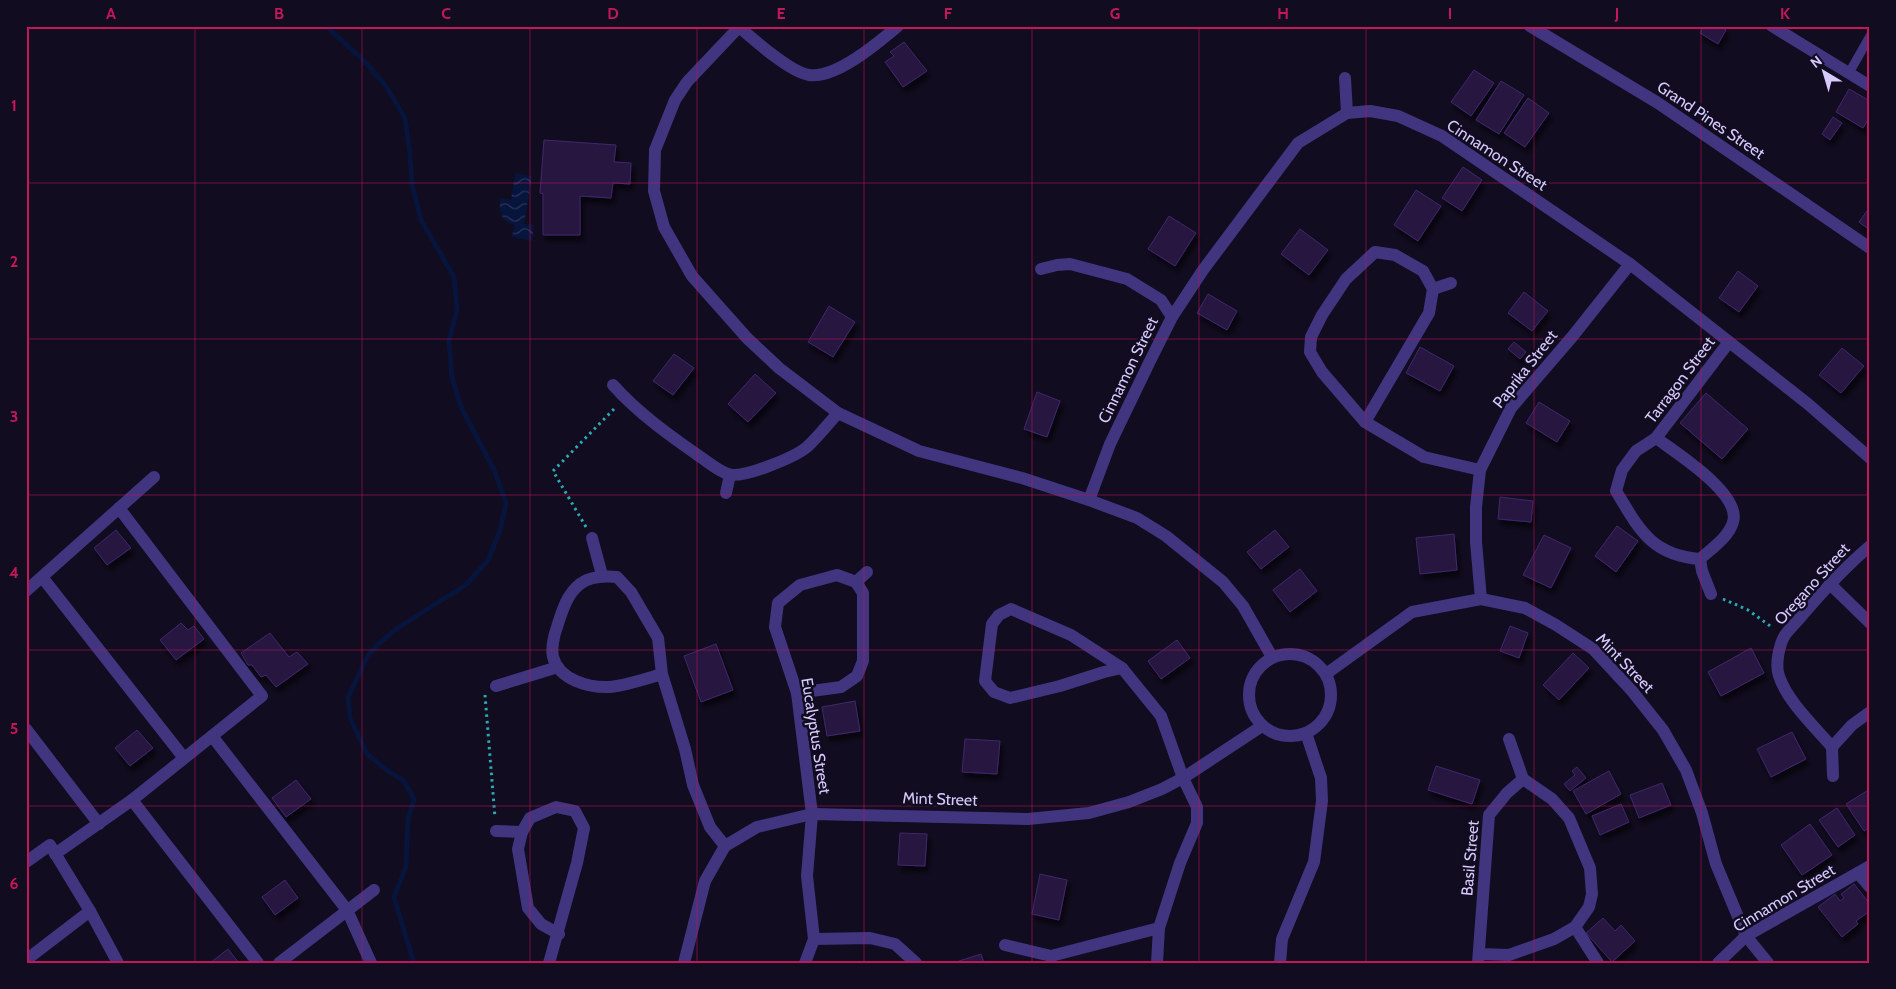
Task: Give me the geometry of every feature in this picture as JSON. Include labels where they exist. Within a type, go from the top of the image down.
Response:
[{"type":"street","points":[[898,26],[854,60],[824,73],[809,75],[795,70],[740,27],[687,82],[675,100],[655,150],[654,191],[664,227],[692,276],[747,338],[779,368],[838,413],[918,451],[1022,478],[1089,500],[1138,518],[1166,536],[1223,582],[1243,606],[1272,657]]},
{"type":"street","name":"Grand Pines Street","points":[[1530,26],[1658,103],[1870,248]]},
{"type":"street","points":[[1772,26],[1870,86]]},
{"type":"street","points":[[1345,78],[1347,113]]},
{"type":"street","name":"Cinnamon Street","points":[[1089,500],[1110,444],[1172,316],[1203,270],[1298,143],[1347,113],[1370,111],[1398,116],[1442,136],[1630,264],[1808,404],[1870,458]]},
{"type":"street","points":[[1365,422],[1430,313],[1433,289],[1423,271],[1395,254],[1375,252],[1346,279],[1322,315],[1311,337],[1310,352],[1322,372],[1365,422],[1424,457],[1480,470]]},
{"type":"street","points":[[1040,269],[1070,264],[1127,279],[1161,300],[1172,316]]},
{"type":"street","name":"Paprika Street","points":[[1481,598],[1476,542],[1476,507],[1480,485],[1480,470],[1511,408],[1572,337],[1630,264]]},
{"type":"street","points":[[1433,289],[1451,283]]},
{"type":"street","name":"Tarragon Street","points":[[1656,438],[1696,467],[1723,492],[1734,508],[1734,522],[1712,548],[1700,558],[1684,557],[1664,550],[1644,535],[1616,491],[1622,470],[1636,451],[1656,438],[1729,342]]},
{"type":"street","points":[[613,385],[661,429],[730,475],[753,471],[787,459],[806,448],[838,413]]},
{"type":"street","points":[[726,492],[730,475]]},
{"type":"street","points":[[26,591],[154,477]]},
{"type":"street","points":[[55,854],[132,800],[262,696],[119,508]]},
{"type":"street","points":[[592,538],[602,575]]},
{"type":"street","name":"Oregano Street","points":[[1832,747],[1787,692],[1778,675],[1779,653],[1785,636],[1830,584],[1870,546]]},
{"type":"street","points":[[1700,558],[1702,571],[1711,594]]},
{"type":"street","points":[[797,693],[842,687],[857,676],[864,661],[863,593],[856,582],[868,572]]},
{"type":"street","points":[[662,674],[610,687],[574,681],[558,667],[552,656],[555,634],[563,605],[581,583],[602,575],[617,577],[631,592],[658,638],[662,674],[693,785],[710,827],[725,846]]},
{"type":"street","name":"Eucalyptus Street","points":[[814,938],[807,876],[812,814],[797,693],[775,627],[778,603],[800,585],[836,575],[856,582]]},
{"type":"street","points":[[42,577],[184,758]]},
{"type":"street","points":[[1830,584],[1870,623]]},
{"type":"street","name":"Mint Street","points":[[1326,674],[1412,612],[1481,598],[1525,608],[1556,624],[1593,649],[1632,691],[1657,722],[1686,770],[1702,813],[1716,864],[1746,936],[1768,963]]},
{"type":"street","points":[[1122,668],[1010,698],[994,692],[985,681],[992,624],[996,609],[1011,609],[1071,635],[1122,668],[1161,716],[1183,778],[1197,807],[1197,823],[1180,863],[1159,928],[1156,963]]},
{"type":"street","points":[[1296,654],[1308,657],[1318,664],[1326,674],[1332,696],[1329,708],[1324,718],[1306,733],[1295,736],[1283,736],[1262,726],[1254,716],[1249,703],[1249,689],[1253,676],[1261,665],[1272,657],[1296,654]]},
{"type":"street","points":[[496,686],[558,667]]},
{"type":"street","points":[[1833,776],[1832,747],[1852,725],[1870,712]]},
{"type":"street","name":"Mint Street","points":[[684,963],[706,881],[725,846],[757,826],[812,814],[1028,818],[1089,813],[1129,802],[1162,789],[1183,778],[1262,726]]},
{"type":"street","points":[[26,729],[99,824]]},
{"type":"street","points":[[1280,963],[1282,939],[1314,862],[1322,801],[1321,778],[1306,733]]},
{"type":"street","points":[[212,736],[347,910],[371,963]]},
{"type":"street","points":[[1509,739],[1523,779]]},
{"type":"street","name":"Basil Street","points":[[1523,779],[1552,799],[1569,818],[1590,868],[1592,894],[1589,907],[1575,927],[1554,939],[1509,955],[1478,958],[1488,815],[1507,793],[1523,779]]},
{"type":"street","points":[[132,800],[258,963]]},
{"type":"street","points":[[550,963],[558,934],[584,828],[575,811],[556,807],[530,818],[522,832],[518,849],[528,908],[540,924],[558,934]]},
{"type":"street","points":[[496,831],[522,832]]},
{"type":"street","points":[[26,862],[50,845],[90,911],[118,963]]},
{"type":"street","name":"Cinnamon Street","points":[[1718,963],[1746,936],[1870,866]]},
{"type":"street","points":[[1858,873],[1870,887]]},
{"type":"street","points":[[279,963],[374,890]]},
{"type":"street","points":[[26,960],[90,911]]},
{"type":"street","points":[[1575,927],[1598,963]]},
{"type":"street","points":[[1005,945],[1051,960],[1159,928]]},
{"type":"street","points":[[805,963],[814,938],[870,938],[895,944],[916,963]]},
{"type":"lane","points":[[1849,74],[1870,36]]},
{"type":"path","points":[[592,538],[553,471],[625,398]]},
{"type":"path","points":[[1711,594],[1748,610],[1785,636]]},
{"type":"path","points":[[496,686],[484,693],[496,831]]},
{"type":"water","points":[[515,173],[532,176],[524,224],[534,225],[532,241],[512,237],[514,225],[503,218],[500,211],[500,198],[511,200]]},
{"type":"building","points":[[1704,26],[1721,26],[1726,30],[1718,44],[1700,33]]},
{"type":"building","points":[[904,42],[927,71],[903,87],[885,62],[894,56],[890,52]]},
{"type":"building","points":[[1474,70],[1494,83],[1471,116],[1451,102]]},
{"type":"building","points":[[1501,81],[1524,95],[1499,134],[1476,120]]},
{"type":"building","points":[[1849,89],[1870,101],[1870,117],[1863,128],[1836,112]]},
{"type":"building","points":[[1528,98],[1549,113],[1525,147],[1504,133]]},
{"type":"building","points":[[1833,117],[1842,123],[1830,140],[1822,134]]},
{"type":"building","points":[[544,140],[616,145],[614,162],[631,163],[630,184],[613,183],[611,198],[580,196],[580,235],[543,235],[543,194],[540,193]]},
{"type":"building","points":[[1463,167],[1482,180],[1462,211],[1442,198]]},
{"type":"building","points":[[1416,190],[1441,206],[1418,241],[1394,225]]},
{"type":"building","points":[[1867,211],[1870,213],[1870,223],[1867,228],[1859,222]]},
{"type":"building","points":[[1169,216],[1196,233],[1175,266],[1148,249]]},
{"type":"building","points":[[1300,229],[1328,250],[1309,275],[1281,254]]},
{"type":"building","points":[[1738,271],[1758,286],[1739,312],[1719,298]]},
{"type":"building","points":[[1524,292],[1548,311],[1532,331],[1508,313]]},
{"type":"building","points":[[1208,294],[1237,311],[1227,330],[1197,313]]},
{"type":"building","points":[[829,306],[855,322],[833,357],[808,342]]},
{"type":"building","points":[[1514,342],[1526,352],[1520,359],[1508,349]]},
{"type":"building","points":[[1420,347],[1454,366],[1440,391],[1406,373]]},
{"type":"building","points":[[1842,348],[1864,366],[1841,393],[1819,375]]},
{"type":"building","points":[[674,354],[694,368],[673,395],[653,381]]},
{"type":"building","points":[[755,374],[776,393],[748,422],[728,404]]},
{"type":"building","points":[[1037,392],[1060,401],[1047,437],[1024,429]]},
{"type":"building","points":[[1706,393],[1748,429],[1722,459],[1680,423]]},
{"type":"building","points":[[1539,402],[1570,421],[1557,442],[1526,423]]},
{"type":"building","points":[[1500,497],[1533,501],[1531,522],[1498,519]]},
{"type":"building","points":[[1617,526],[1638,541],[1616,572],[1595,556]]},
{"type":"building","points":[[116,530],[131,548],[107,565],[94,548]]},
{"type":"building","points":[[1275,530],[1289,547],[1261,569],[1247,552]]},
{"type":"building","points":[[1454,534],[1457,570],[1420,574],[1416,538]]},
{"type":"building","points":[[1544,535],[1571,548],[1551,588],[1523,575]]},
{"type":"building","points":[[1300,569],[1317,591],[1290,612],[1273,590]]},
{"type":"building","points":[[181,623],[188,630],[194,626],[204,639],[176,660],[160,640]]},
{"type":"building","points":[[1510,626],[1528,633],[1519,658],[1500,651]]},
{"type":"building","points":[[270,633],[289,657],[297,652],[308,664],[276,687],[266,675],[261,677],[252,665],[248,665],[241,653]]},
{"type":"building","points":[[1177,640],[1190,658],[1161,679],[1148,661]]},
{"type":"building","points":[[716,644],[733,690],[701,702],[684,656]]},
{"type":"building","points":[[1751,648],[1764,673],[1721,696],[1708,672]]},
{"type":"building","points":[[1573,653],[1589,668],[1559,700],[1543,685]]},
{"type":"building","points":[[855,701],[860,731],[827,736],[822,707]]},
{"type":"building","points":[[137,730],[153,748],[130,766],[115,748]]},
{"type":"building","points":[[1792,732],[1806,759],[1771,777],[1757,749]]},
{"type":"building","points":[[965,739],[1000,741],[997,774],[962,772]]},
{"type":"building","points":[[1436,766],[1480,780],[1472,804],[1428,790]]},
{"type":"building","points":[[1577,767],[1586,778],[1570,791],[1564,784],[1575,775],[1572,771]]},
{"type":"building","points":[[1609,771],[1621,794],[1586,814],[1573,791]]},
{"type":"building","points":[[296,780],[311,799],[286,817],[272,798]]},
{"type":"building","points":[[1662,783],[1671,805],[1639,818],[1630,795]]},
{"type":"building","points":[[1870,789],[1870,827],[1864,831],[1846,804]]},
{"type":"building","points":[[1621,804],[1629,822],[1600,835],[1592,816]]},
{"type":"building","points":[[1837,808],[1855,835],[1838,847],[1819,820]]},
{"type":"building","points":[[1810,824],[1832,855],[1802,875],[1781,845]]},
{"type":"building","points":[[900,833],[927,834],[925,866],[898,865]]},
{"type":"building","points":[[1040,874],[1067,880],[1059,920],[1032,914]]},
{"type":"building","points":[[285,880],[298,898],[275,915],[262,897]]},
{"type":"building","points":[[1854,884],[1870,904],[1870,911],[1856,921],[1858,924],[1842,937],[1818,907],[1835,894],[1840,901],[1844,898],[1841,894]]},
{"type":"building","points":[[1603,918],[1615,931],[1621,925],[1635,941],[1612,962],[1586,933]]},
{"type":"building","points":[[228,949],[239,963],[210,963]]},
{"type":"building","points":[[981,954],[984,963],[953,963]]},
{"type":"waterway","points":[[326,26],[363,60],[386,86],[405,118],[412,184],[421,220],[454,277],[457,310],[449,341],[452,377],[461,407],[494,470],[506,503],[500,531],[488,560],[467,584],[398,628],[379,643],[367,657],[348,697],[350,718],[367,754],[404,781],[414,799],[408,819],[406,867],[394,897],[414,963]]}]
